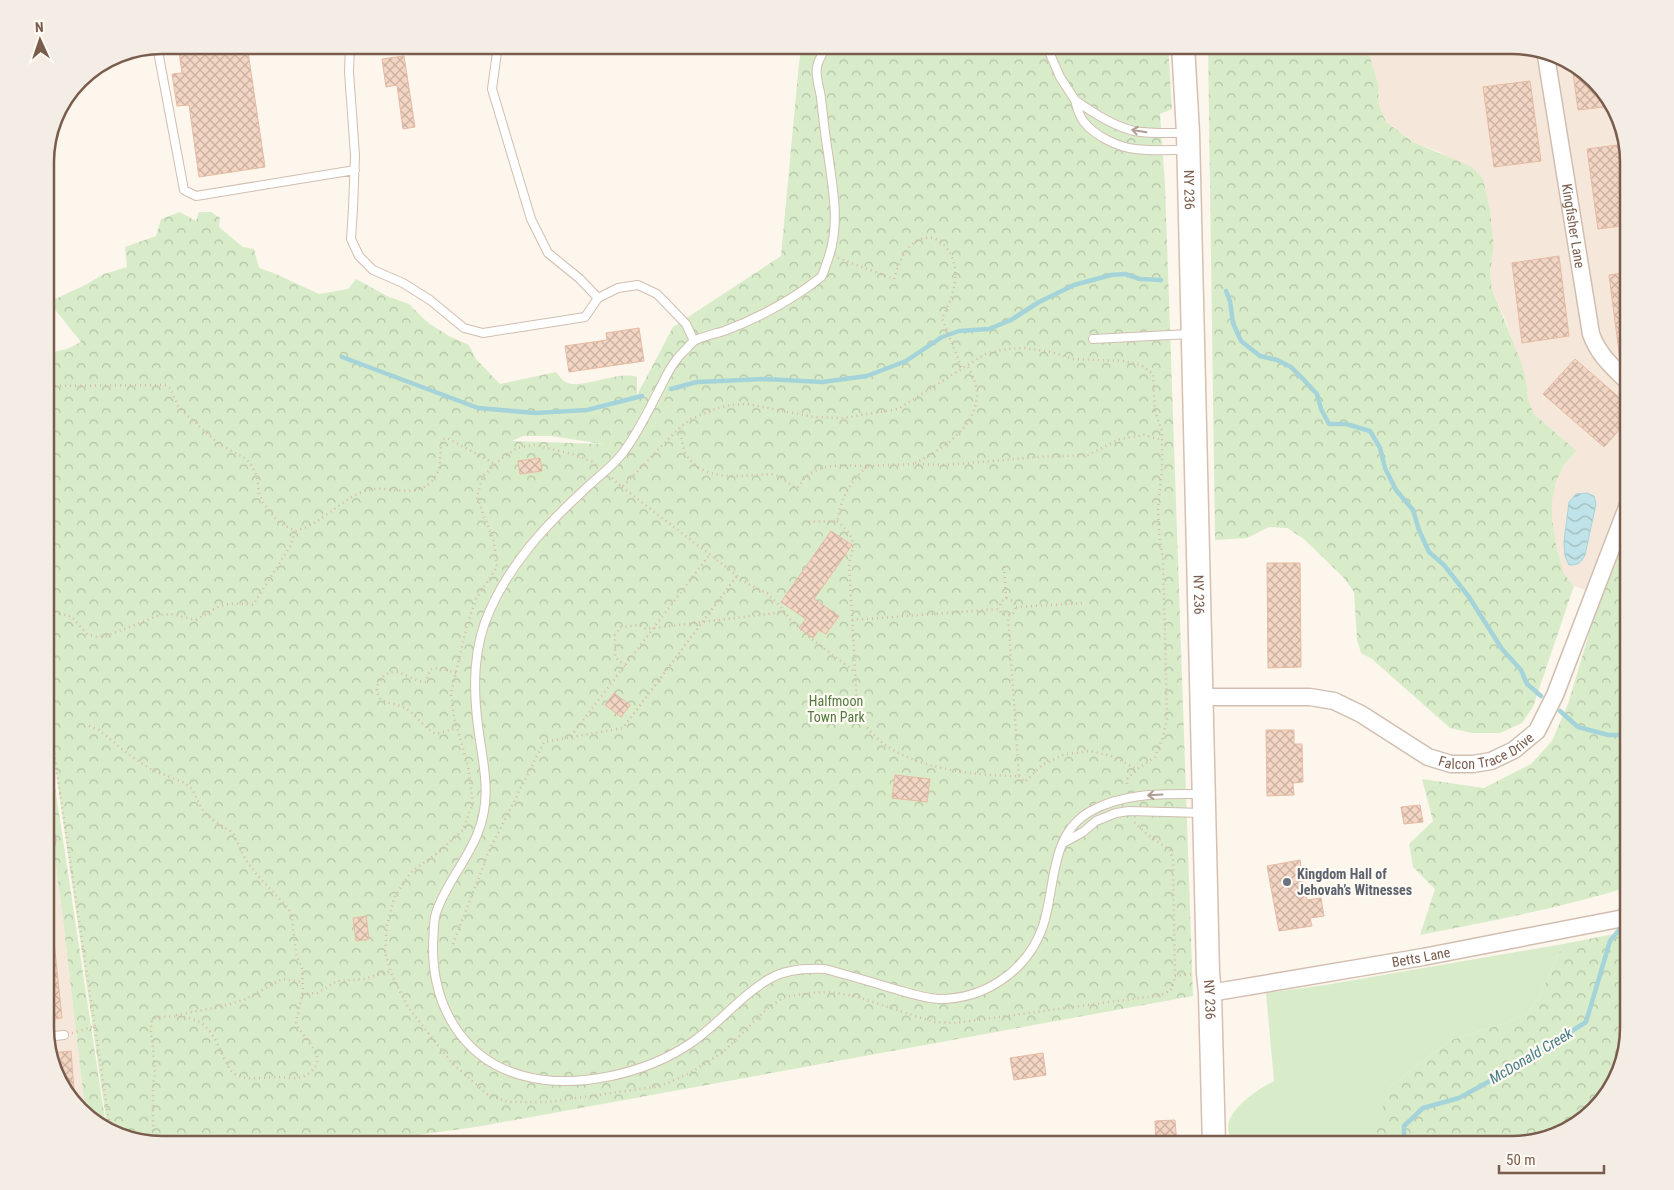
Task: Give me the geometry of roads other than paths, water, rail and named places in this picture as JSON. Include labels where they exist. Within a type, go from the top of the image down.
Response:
[{"type":"main road","name":"NY 236","points":[[1183,54],[1188,141],[1208,973],[1214,1136]]},
{"type":"street","name":"Kingfisher Lane","points":[[1546,59],[1591,334],[1594,345],[1602,357],[1620,374]]},
{"type":"street","name":"Falcon Trace Drive","points":[[1201,697],[1310,697],[1334,701],[1361,714],[1428,758],[1451,764],[1473,764],[1491,761],[1514,750],[1537,731],[1555,695],[1620,525]]},
{"type":"street","name":"Betts Lane","points":[[1210,993],[1423,957],[1620,919]]},
{"type":"lane","points":[[158,54],[184,190],[196,196],[354,170]]},
{"type":"lane","points":[[350,54],[349,72],[355,155],[351,240],[359,256],[373,270],[403,283],[430,300],[464,328],[483,333],[585,316],[598,298],[618,288],[638,285],[656,294],[686,324],[694,341]]},
{"type":"lane","points":[[497,54],[492,89],[531,219],[548,253],[580,279],[598,298]]},
{"type":"lane","points":[[823,54],[817,68],[836,212],[830,255],[821,278],[785,302],[751,320],[694,341],[673,362],[641,426],[621,455],[557,515],[528,548],[504,583],[489,612],[481,635],[476,660],[475,679],[477,723],[485,762],[486,796],[484,810],[476,839],[436,912],[434,925],[434,976],[446,1013],[456,1030],[481,1056],[523,1076],[550,1081],[570,1081],[622,1073],[656,1063],[689,1045],[760,985],[783,973],[798,970],[825,969],[916,995],[939,998],[962,997],[988,989],[1008,976],[1023,962],[1036,944],[1043,925],[1054,870],[1066,834],[1090,811],[1111,802],[1140,796],[1204,803]]},
{"type":"lane","points":[[1050,54],[1060,77],[1075,100],[1083,121],[1096,133],[1112,142],[1134,149],[1188,141]]},
{"type":"lane","points":[[1075,100],[1091,112],[1113,124],[1134,131],[1188,141]]},
{"type":"lane","points":[[1093,339],[1192,334]]},
{"type":"lane","points":[[1063,843],[1083,832],[1096,821],[1116,813],[1204,803]]},
{"type":"lane","points":[[54,1037],[64,1036]]},
{"type":"water","points":[[1587,493],[1594,496],[1596,504],[1585,555],[1579,563],[1569,565],[1565,556],[1564,542],[1569,502],[1576,494]]},
{"type":"waterway","points":[[671,389],[697,382],[765,379],[822,382],[867,376],[906,361],[942,337],[959,331],[989,329],[1011,320],[1039,302],[1074,285],[1111,275],[1125,274],[1140,279],[1161,280]]},
{"type":"waterway","points":[[1226,291],[1230,301],[1233,323],[1241,341],[1260,356],[1277,360],[1291,367],[1317,394],[1321,409],[1329,424],[1346,424],[1370,431],[1380,448],[1385,468],[1396,490],[1413,510],[1419,530],[1429,552],[1444,565],[1469,597],[1502,649],[1521,670],[1527,684],[1541,696]]},
{"type":"waterway","points":[[342,357],[478,408],[535,413],[587,410],[642,396]]},
{"type":"waterway","points":[[1560,711],[1578,727],[1608,735],[1620,735]]},
{"type":"waterway","name":"McDonald Creek","points":[[1404,1136],[1404,1126],[1423,1108],[1459,1098],[1510,1070],[1586,1022],[1610,941],[1620,929]]},
{"type":"place","name":"Kingdom Hall of Jehovah’s Witnesses","points":[[1287,882]]},
{"type":"park label","name":"Halfmoon Town Park","points":[[836,710]]}]
